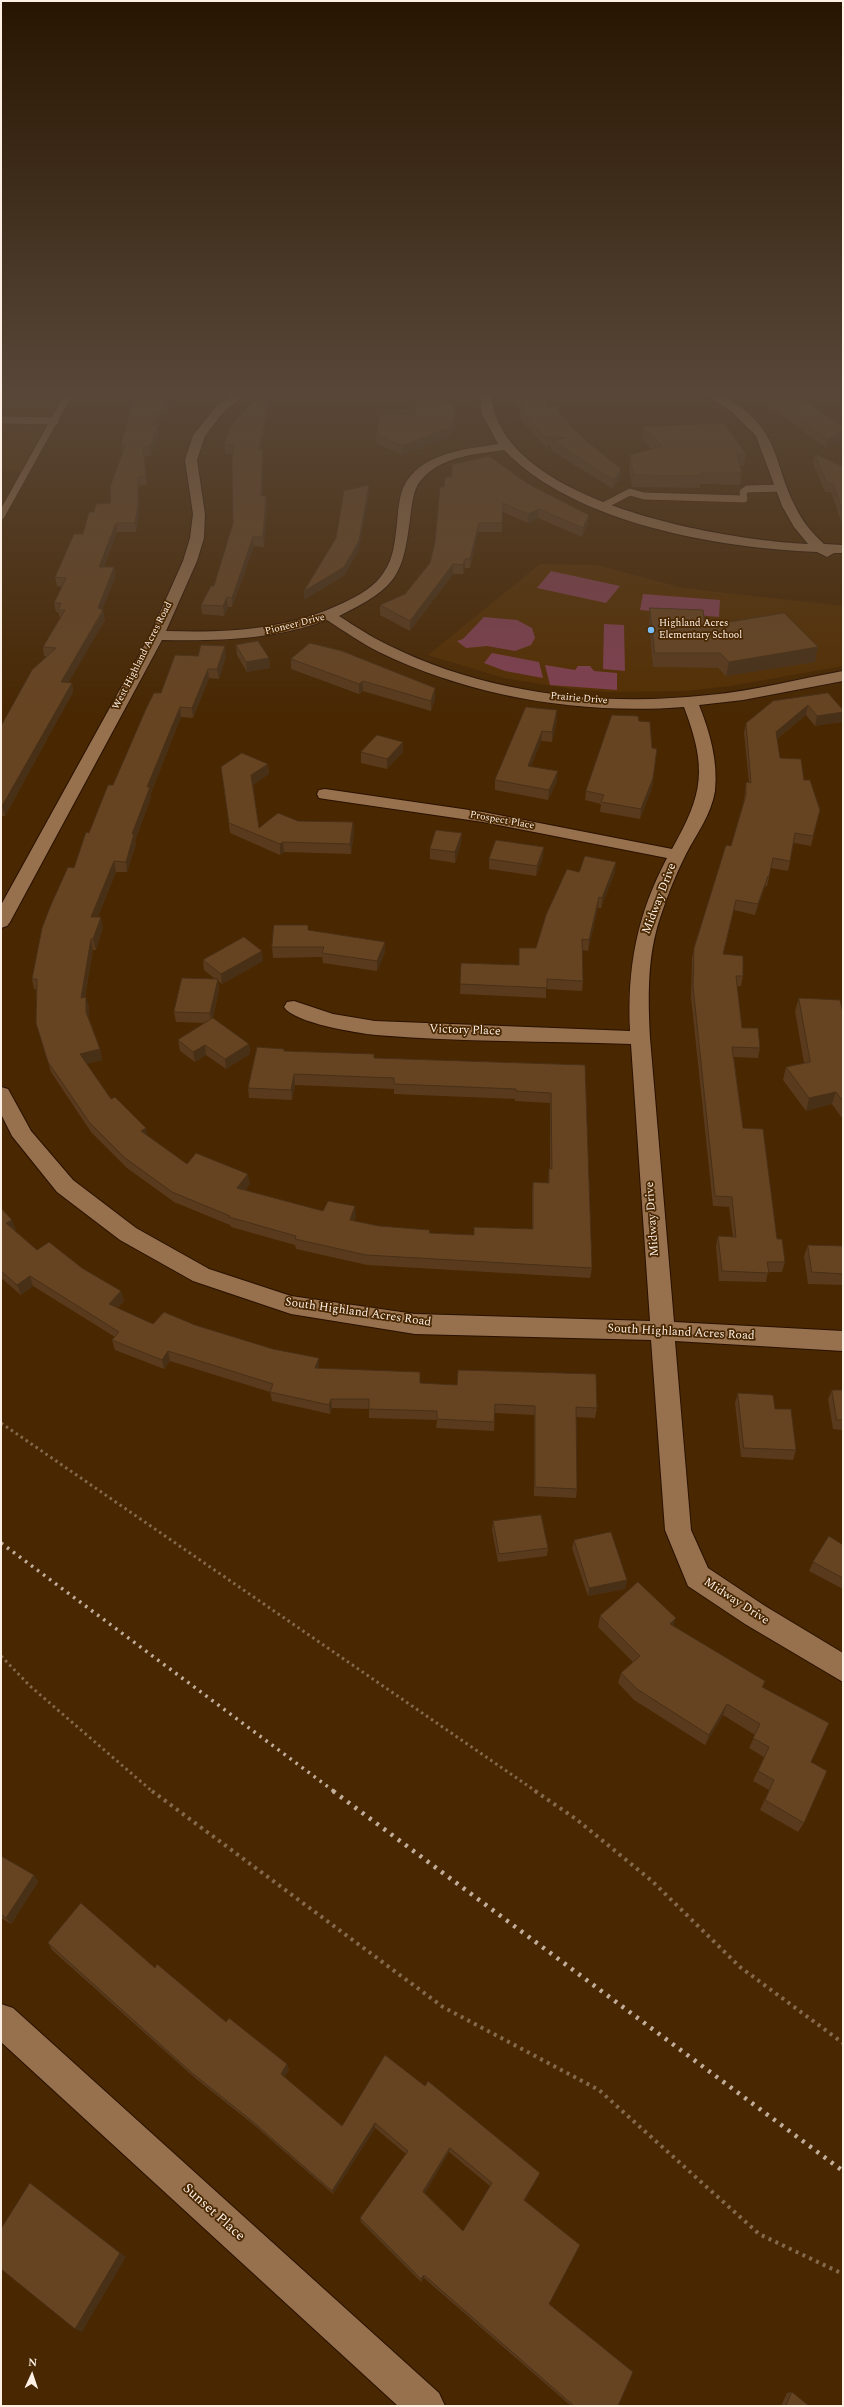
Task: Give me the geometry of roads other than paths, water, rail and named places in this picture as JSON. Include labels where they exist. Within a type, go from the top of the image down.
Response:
[{"type":"street","name":"West Highland Acres Road","points":[[1,922],[157,635],[190,561],[197,538],[198,502]]},
{"type":"street","name":"Pioneer Drive","points":[[157,635],[246,635],[291,628],[330,616],[371,592],[386,578],[395,565],[401,543],[407,502]]},
{"type":"street","points":[[596,502],[647,521],[703,535],[750,542],[822,549],[840,555]]},
{"type":"street","points":[[787,502],[792,513],[822,549]]},
{"type":"street","name":"Prairie Drive","points":[[330,616],[384,649],[469,681],[574,700],[642,703],[690,702],[724,698],[843,676]]},
{"type":"street","name":"Midway Drive","points":[[690,702],[704,743],[706,757],[706,796],[703,807],[677,855],[651,918],[642,951],[639,980],[640,1038],[661,1331],[678,1530],[698,1577],[843,1668]]},
{"type":"street","name":"Prospect Place","points":[[325,794],[483,817],[677,855]]},
{"type":"street","name":"Victory Place","points":[[294,1007],[315,1016],[342,1024],[375,1028],[640,1038]]},
{"type":"street","name":"South Highland Acres Road","points":[[1,1094],[23,1136],[65,1186],[128,1234],[201,1275],[291,1305],[415,1324],[661,1331],[843,1341]]},
{"type":"street","name":"Sunset Place","points":[[1,2020],[426,2406]]},
{"type":"lane","points":[[1,516],[9,502]]},
{"type":"lane","points":[[604,506],[611,502]]},
{"type":"railway","points":[[1,1543],[335,1792]]},
{"type":"railway","points":[[333,1791],[843,2171]]},
{"type":"place","name":"Highland Acres Elementary School","points":[[651,630]]}]
